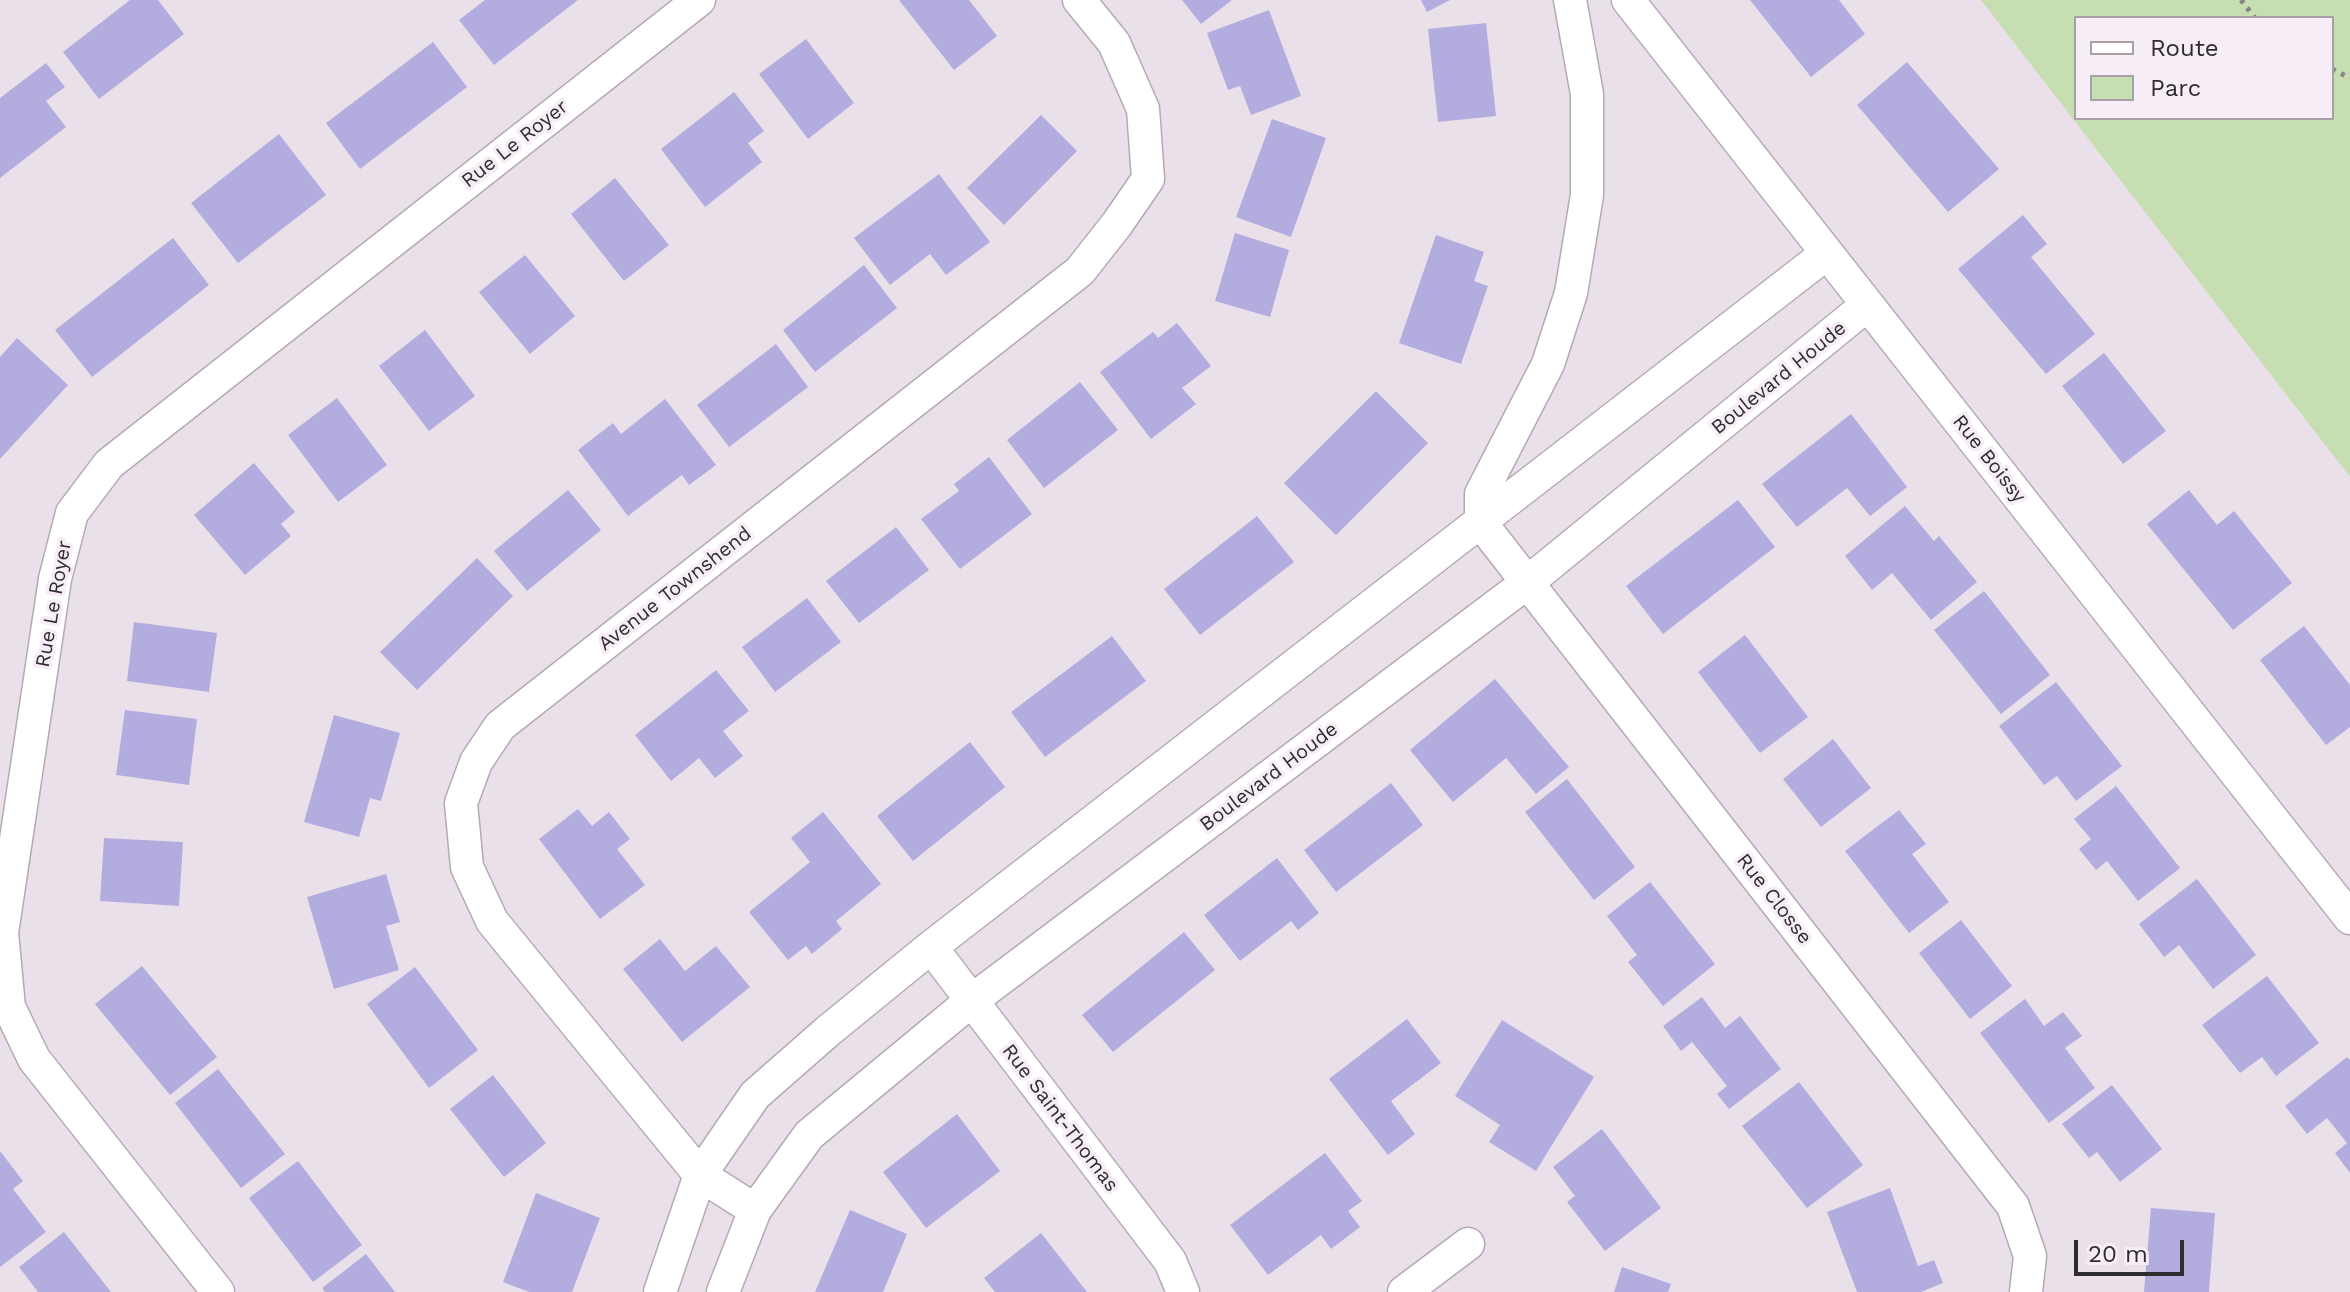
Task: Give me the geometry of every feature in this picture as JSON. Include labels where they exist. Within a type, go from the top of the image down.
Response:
[{"type":"street","name":"Rue Le Royer","points":[[218,1292],[34,1059],[9,1007],[2,933],[55,579],[72,513],[109,464],[699,0]]},
{"type":"street","name":"Avenue Townshend","points":[[755,1210],[700,1175],[492,921],[467,867],[461,803],[476,762],[500,726],[1080,271],[1108,236],[1148,179],[1143,109],[1114,43],[1079,0]]},
{"type":"street","points":[[1481,523],[1481,494],[1548,364],[1571,293],[1587,195],[1587,94],[1570,0]]},
{"type":"street","name":"Rue Boissy","points":[[1628,0],[2350,918]]},
{"type":"street","points":[[660,1292],[700,1175],[755,1095],[931,947],[1826,254]]},
{"type":"street","name":"Boulevard Houde","points":[[723,1292],[755,1210],[809,1135],[971,1001],[1528,582],[1867,305]]},
{"type":"street","name":"Rue Closse","points":[[1481,523],[2013,1206],[2030,1256],[2026,1292]]},
{"type":"street","name":"Rue Saint-Thomas","points":[[931,947],[1170,1261],[1183,1292]]},
{"type":"street","points":[[1404,1292],[1468,1244]]},
{"type":"path","points":[[2241,0],[2253,16]]},
{"type":"green space","points":[[1981,0],[2350,0],[2350,477]]},
{"type":"building","points":[[130,0],[158,0],[184,34],[99,99],[63,52]]},
{"type":"building","points":[[485,0],[578,0],[494,65],[459,20]]},
{"type":"building","points":[[899,0],[969,0],[997,36],[954,70]]},
{"type":"building","points":[[1182,0],[1232,0],[1201,24]]},
{"type":"building","points":[[1421,0],[1450,0],[1427,12]]},
{"type":"building","points":[[1750,0],[1839,0],[1865,34],[1811,77]]},
{"type":"building","points":[[1269,10],[1301,96],[1251,115],[1240,86],[1228,90],[1207,33]]},
{"type":"building","points":[[1486,23],[1496,116],[1438,122],[1428,29]]},
{"type":"building","points":[[806,39],[854,103],[808,139],[759,74]]},
{"type":"building","points":[[433,42],[467,87],[360,169],[326,123]]},
{"type":"building","points":[[1907,62],[1999,169],[1948,212],[1857,105]]},
{"type":"building","points":[[46,63],[65,87],[46,101],[66,127],[0,178],[0,98]]},
{"type":"building","points":[[734,92],[764,131],[748,143],[762,162],[705,207],[661,149]]},
{"type":"building","points":[[1041,115],[1077,151],[1004,225],[967,188]]},
{"type":"building","points":[[1272,119],[1326,138],[1291,237],[1236,217]]},
{"type":"building","points":[[279,134],[326,195],[238,263],[191,203]]},
{"type":"building","points":[[939,174],[990,242],[946,275],[930,254],[890,285],[854,238]]},
{"type":"building","points":[[615,178],[669,245],[624,281],[571,214]]},
{"type":"building","points":[[2023,215],[2047,244],[2031,257],[2095,334],[2046,374],[1958,269]]},
{"type":"building","points":[[1235,233],[1289,250],[1270,317],[1215,301]]},
{"type":"building","points":[[1436,235],[1484,252],[1474,281],[1488,286],[1461,364],[1399,343]]},
{"type":"building","points":[[173,238],[209,285],[92,377],[55,330]]},
{"type":"building","points":[[525,255],[575,316],[530,354],[479,292]]},
{"type":"building","points":[[864,265],[897,308],[815,372],[783,330]]},
{"type":"building","points":[[1177,323],[1211,366],[1182,388],[1196,404],[1151,439],[1100,372],[1153,332],[1158,338]]},
{"type":"building","points":[[425,330],[475,396],[429,431],[379,366]]},
{"type":"building","points":[[17,338],[68,385],[0,459],[0,357]]},
{"type":"building","points":[[776,344],[808,387],[729,447],[697,405]]},
{"type":"building","points":[[2104,353],[2166,431],[2123,464],[2062,386]]},
{"type":"building","points":[[1080,382],[1118,430],[1044,488],[1007,440]]},
{"type":"building","points":[[1376,391],[1428,443],[1336,535],[1284,483]]},
{"type":"building","points":[[337,398],[387,465],[338,502],[288,435]]},
{"type":"building","points":[[665,399],[716,465],[689,485],[682,475],[628,516],[578,450],[613,423],[621,434]]},
{"type":"building","points":[[1851,414],[1907,487],[1870,516],[1847,488],[1797,527],[1762,484]]},
{"type":"building","points":[[989,457],[1032,514],[960,569],[921,519],[959,491],[954,484]]},
{"type":"building","points":[[254,463],[295,512],[281,524],[291,536],[245,575],[194,515]]},
{"type":"building","points":[[568,490],[601,530],[527,591],[494,551]]},
{"type":"building","points":[[2189,490],[2217,525],[2234,511],[2292,583],[2233,630],[2147,524]]},
{"type":"building","points":[[1738,500],[1775,547],[1663,634],[1626,586]]},
{"type":"building","points":[[1905,506],[1934,541],[1939,536],[1977,582],[1931,620],[1892,573],[1872,590],[1845,556]]},
{"type":"building","points":[[1257,516],[1294,562],[1200,635],[1164,589]]},
{"type":"building","points":[[896,527],[929,570],[859,623],[826,581]]},
{"type":"building","points":[[477,558],[513,596],[417,690],[380,652]]},
{"type":"building","points":[[1984,591],[2050,675],[2001,714],[1934,630]]},
{"type":"building","points":[[807,598],[841,642],[775,692],[742,647]]},
{"type":"building","points":[[134,622],[217,633],[209,692],[127,681]]},
{"type":"building","points":[[2304,626],[2350,685],[2350,727],[2326,745],[2260,660]]},
{"type":"building","points":[[1745,635],[1808,717],[1760,753],[1698,672]]},
{"type":"building","points":[[1112,636],[1146,681],[1045,757],[1011,712]]},
{"type":"building","points":[[716,670],[749,711],[723,731],[743,756],[715,778],[699,758],[671,781],[635,735]]},
{"type":"building","points":[[1495,679],[1569,767],[1536,794],[1506,758],[1453,802],[1410,750]]},
{"type":"building","points":[[2056,682],[2122,766],[2076,801],[2057,776],[2044,785],[1999,726]]},
{"type":"building","points":[[125,710],[197,719],[189,785],[116,775]]},
{"type":"building","points":[[334,715],[400,733],[381,801],[370,798],[359,837],[304,822]]},
{"type":"building","points":[[1833,739],[1871,788],[1821,827],[1783,779]]},
{"type":"building","points":[[970,742],[1005,787],[913,861],[877,816]]},
{"type":"building","points":[[1567,779],[1635,867],[1594,900],[1525,812]]},
{"type":"building","points":[[1391,783],[1423,825],[1336,892],[1304,850]]},
{"type":"building","points":[[2116,786],[2180,868],[2138,901],[2107,861],[2096,870],[2079,849],[2091,839],[2074,819]]},
{"type":"building","points":[[578,809],[592,826],[609,812],[630,839],[617,849],[645,885],[600,919],[539,839]]},
{"type":"building","points":[[1899,810],[1926,844],[1912,854],[1949,902],[1909,933],[1845,851]]},
{"type":"building","points":[[823,812],[881,884],[836,921],[842,929],[812,954],[806,946],[788,960],[749,912],[810,862],[791,838]]},
{"type":"building","points":[[104,838],[183,842],[179,906],[100,901]]},
{"type":"building","points":[[1277,858],[1319,913],[1298,930],[1291,921],[1240,961],[1204,915]]},
{"type":"building","points":[[386,874],[400,922],[386,926],[399,970],[334,989],[307,897]]},
{"type":"building","points":[[2197,879],[2256,955],[2213,989],[2179,945],[2164,957],[2139,924]]},
{"type":"building","points":[[1650,882],[1715,964],[1663,1006],[1628,962],[1637,955],[1607,916]]},
{"type":"building","points":[[1961,920],[2012,986],[1970,1019],[1919,953]]},
{"type":"building","points":[[1184,932],[1215,970],[1113,1052],[1082,1015]]},
{"type":"building","points":[[660,939],[685,971],[716,946],[750,987],[682,1042],[623,969]]},
{"type":"building","points":[[142,966],[217,1057],[170,1095],[95,1004]]},
{"type":"building","points":[[415,967],[478,1050],[429,1088],[367,1004]]},
{"type":"building","points":[[2267,976],[2319,1043],[2276,1076],[2262,1057],[2240,1073],[2202,1025]]},
{"type":"building","points":[[1702,997],[1725,1028],[1740,1016],[1781,1069],[1729,1109],[1717,1094],[1727,1086],[1692,1042],[1681,1051],[1663,1026]]},
{"type":"building","points":[[2025,999],[2044,1026],[2063,1012],[2082,1036],[2065,1048],[2095,1088],[2049,1123],[1980,1033]]},
{"type":"building","points":[[1407,1019],[1441,1063],[1391,1101],[1415,1134],[1388,1155],[1329,1079]]},
{"type":"building","points":[[1502,1020],[1594,1077],[1536,1171],[1489,1142],[1500,1125],[1455,1096]]},
{"type":"building","points":[[2347,1057],[2350,1060],[2350,1173],[2335,1153],[2347,1143],[2327,1118],[2307,1134],[2285,1106]]},
{"type":"building","points":[[218,1069],[285,1154],[241,1188],[175,1103]]},
{"type":"building","points":[[493,1075],[546,1143],[504,1177],[450,1109]]},
{"type":"building","points":[[1799,1082],[1863,1165],[1807,1208],[1742,1126]]},
{"type":"building","points":[[2112,1085],[2162,1149],[2120,1182],[2097,1152],[2089,1158],[2062,1124]]},
{"type":"building","points":[[957,1114],[1000,1171],[926,1228],[883,1172]]},
{"type":"building","points":[[1602,1129],[1661,1208],[1605,1251],[1567,1202],[1575,1196],[1553,1167]]},
{"type":"building","points":[[0,1151],[23,1181],[13,1189],[46,1232],[0,1267]]},
{"type":"building","points":[[1325,1153],[1362,1201],[1348,1211],[1360,1227],[1331,1249],[1321,1235],[1268,1275],[1230,1225]]},
{"type":"building","points":[[298,1161],[362,1245],[313,1282],[249,1198]]},
{"type":"building","points":[[1890,1188],[1918,1266],[1934,1260],[1943,1283],[1921,1292],[1857,1292],[1827,1212]]},
{"type":"building","points":[[536,1193],[600,1218],[572,1292],[529,1292],[503,1282]]},
{"type":"building","points":[[2151,1208],[2215,1213],[2209,1292],[2144,1292]]},
{"type":"building","points":[[850,1210],[907,1234],[883,1292],[815,1292]]},
{"type":"building","points":[[64,1232],[111,1292],[38,1292],[19,1267]]},
{"type":"building","points":[[1041,1233],[1087,1292],[995,1292],[984,1278]]},
{"type":"building","points":[[366,1254],[395,1292],[325,1292],[322,1288]]},
{"type":"building","points":[[1622,1267],[1671,1284],[1668,1292],[1614,1292]]}]
